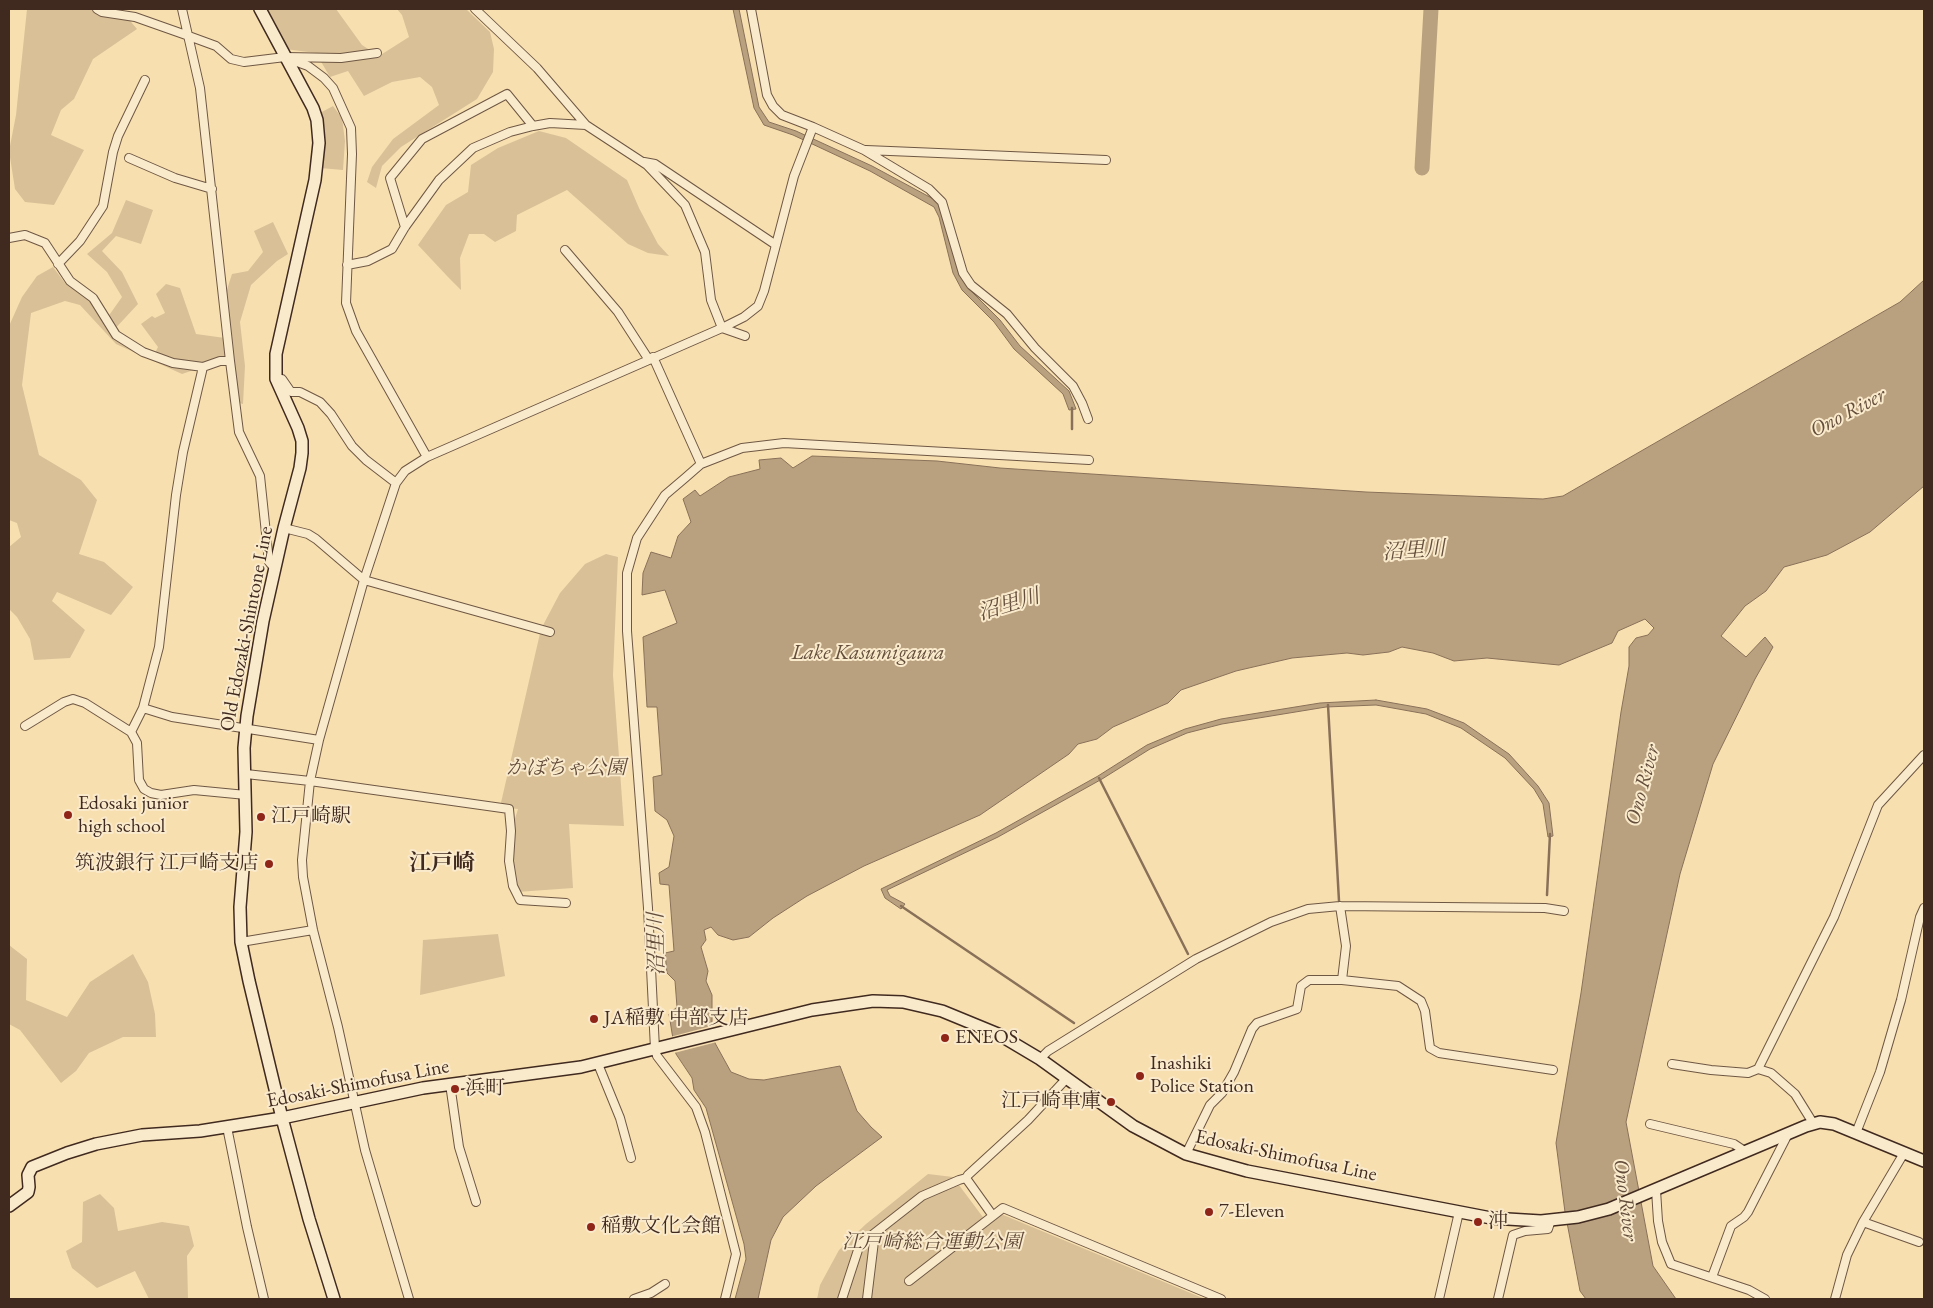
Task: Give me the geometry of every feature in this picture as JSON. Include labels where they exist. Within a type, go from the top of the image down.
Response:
[{"type":"main road","name":"Old Edozaki-Shintone Line","points":[[260,9],[313,108],[317,120],[319,143],[315,180],[278,339],[275,369],[276,379],[302,441],[300,468],[274,569],[245,728],[246,832],[240,907],[241,942],[282,1118],[309,1219],[334,1299]]},
{"type":"main road","name":"Edosaki-Shimofusa Line","points":[[9,1206],[28,1192],[28,1175],[32,1167],[96,1144],[142,1135],[227,1127],[282,1118],[450,1084],[598,1064],[732,1029],[844,1004],[888,1001],[922,1006],[961,1018],[998,1034],[1040,1059],[1133,1126],[1186,1154],[1246,1170],[1510,1221],[1556,1220],[1609,1209],[1813,1124],[1827,1122],[1924,1160]]},
{"type":"street","points":[[97,9],[102,12],[135,17],[216,46],[231,60],[244,62],[285,57],[341,58],[377,53]]},
{"type":"street","points":[[182,9],[186,35],[200,88],[239,432],[260,476],[268,562],[274,569]]},
{"type":"street","points":[[475,9],[537,68],[586,125],[642,162],[685,205],[705,252],[711,300],[722,328],[745,336]]},
{"type":"street","points":[[751,9],[767,95],[773,106],[782,115],[864,150],[929,189],[942,202],[963,273],[971,285],[1008,314],[1035,348],[1073,386],[1088,419]]},
{"type":"street","points":[[285,57],[308,66],[324,78],[333,88],[351,128],[352,154],[346,303],[356,331],[427,457]]},
{"type":"street","points":[[58,264],[80,241],[103,206],[113,152],[118,136],[144,80]]},
{"type":"street","points":[[405,228],[390,178],[422,139],[507,94],[533,126]]},
{"type":"street","points":[[347,265],[368,261],[392,249],[440,180],[473,148],[510,132],[533,126],[550,123],[586,125]]},
{"type":"street","points":[[409,1299],[365,1150],[336,1018],[313,930],[302,860],[310,782],[319,740],[364,580],[396,482],[405,472],[427,457],[722,328],[744,317],[758,306],[764,291],[794,176],[813,127]]},
{"type":"street","points":[[864,150],[1106,160]]},
{"type":"street","points":[[130,158],[175,178],[212,190]]},
{"type":"street","points":[[642,162],[655,164],[776,245]]},
{"type":"street","points":[[9,238],[25,236],[45,243],[70,281],[93,298],[116,334],[150,355],[173,363],[203,367],[220,361],[230,361]]},
{"type":"street","points":[[565,250],[618,312],[651,358],[701,464]]},
{"type":"street","points":[[131,732],[143,708],[159,647],[166,599],[171,534],[181,469],[203,367]]},
{"type":"street","points":[[276,379],[282,379],[291,392],[300,392],[320,402],[331,414],[352,446],[366,460],[396,482]]},
{"type":"street","points":[[725,1299],[736,1254],[704,1132],[696,1107],[657,1056],[658,1048],[627,631],[627,573],[636,538],[665,495],[701,464],[742,448],[784,443],[1089,460]]},
{"type":"street","points":[[284,528],[316,538],[364,580],[550,632]]},
{"type":"street","points":[[25,726],[64,702],[73,699],[85,703],[131,732],[137,743],[139,780],[144,789],[151,793],[161,795],[194,790],[246,795]]},
{"type":"street","points":[[143,708],[172,717],[319,740]]},
{"type":"street","points":[[1758,1069],[1834,917],[1878,805],[1924,755]]},
{"type":"street","points":[[246,774],[509,810],[511,831],[509,861],[513,886],[520,900],[566,903]]},
{"type":"street","points":[[1340,906],[1346,946],[1342,980]]},
{"type":"street","points":[[1040,1059],[1048,1051],[1196,959],[1270,922],[1293,913],[1308,909],[1340,906],[1545,908],[1564,911]]},
{"type":"street","points":[[1856,1134],[1880,1072],[1899,1009],[1924,908]]},
{"type":"street","points":[[241,942],[313,930]]},
{"type":"street","points":[[1186,1154],[1210,1105],[1222,1093],[1234,1072],[1252,1029],[1257,1023],[1298,1009],[1301,986],[1309,980],[1342,980],[1398,986],[1421,1000],[1430,1048],[1439,1053],[1553,1070]]},
{"type":"street","points":[[598,1064],[620,1118],[631,1158]]},
{"type":"street","points":[[1672,1064],[1748,1073],[1758,1069],[1771,1073],[1796,1094],[1813,1124]]},
{"type":"street","points":[[842,1299],[862,1243],[922,1196],[966,1178],[1028,1120],[1067,1078]]},
{"type":"street","points":[[450,1084],[459,1147],[476,1202]]},
{"type":"street","points":[[1650,1124],[1734,1144],[1746,1152]]},
{"type":"street","points":[[227,1127],[247,1228],[264,1299]]},
{"type":"street","points":[[1712,1277],[1731,1226],[1748,1212],[1788,1134]]},
{"type":"street","points":[[1835,1299],[1847,1255],[1863,1222],[1904,1153]]},
{"type":"street","points":[[966,1178],[992,1216]]},
{"type":"street","points":[[1654,1191],[1662,1242],[1671,1264],[1749,1290],[1765,1299]]},
{"type":"street","points":[[909,1281],[1001,1209],[1009,1210],[1221,1299]]},
{"type":"street","points":[[1439,1299],[1459,1212]]},
{"type":"street","points":[[1498,1299],[1513,1235],[1525,1231],[1548,1229],[1556,1220]]},
{"type":"street","points":[[1863,1222],[1919,1242]]},
{"type":"street","points":[[867,1299],[875,1233]]},
{"type":"street","points":[[634,1299],[651,1293],[666,1284]]},
{"type":"green space","points":[[27,9],[120,9],[137,29],[93,59],[74,99],[61,110],[51,135],[84,150],[54,205],[25,202],[15,189],[9,151],[16,115]]},
{"type":"green space","points":[[265,9],[336,9],[362,45],[379,56],[409,37],[402,15],[397,9],[466,9],[490,32],[494,49],[493,72],[477,99],[401,147],[382,166],[376,188],[367,182],[372,167],[393,139],[439,105],[432,87],[420,77],[392,82],[364,96],[348,71],[330,77],[316,53],[285,49]]},
{"type":"green space","points":[[333,106],[342,118],[345,141],[343,170],[320,168],[320,113]]},
{"type":"green space","points":[[539,131],[566,138],[627,180],[658,244],[669,256],[648,253],[628,244],[567,190],[517,215],[516,231],[495,242],[484,234],[469,234],[460,258],[461,290],[418,245],[446,205],[468,192],[471,165],[498,148]]},
{"type":"green space","points":[[126,200],[153,210],[141,244],[116,236],[102,251],[122,272],[138,304],[112,332],[153,357],[158,347],[141,324],[152,316],[155,318],[165,313],[156,294],[166,284],[180,288],[196,334],[225,338],[223,302],[232,274],[248,271],[263,252],[254,231],[273,222],[288,254],[277,261],[251,285],[240,322],[245,366],[243,404],[232,401],[230,361],[220,361],[182,374],[116,344],[80,305],[65,301],[31,313],[22,385],[39,455],[81,480],[97,500],[79,554],[104,562],[133,587],[111,615],[57,592],[52,601],[85,630],[70,658],[34,660],[30,639],[17,617],[9,609],[9,547],[21,537],[17,523],[9,520],[9,326],[22,297],[37,276],[53,267],[65,283],[94,300],[105,321],[122,297],[107,272],[87,254],[112,233]]},
{"type":"green space","name":"かぼちゃ公園","points":[[606,554],[618,557],[613,675],[624,826],[569,824],[573,888],[517,892],[509,838],[518,809],[500,807],[541,629],[560,593],[585,564]]},
{"type":"green space","points":[[498,934],[505,976],[420,995],[423,940]]},
{"type":"green space","points":[[9,945],[27,959],[26,1000],[67,1017],[90,982],[133,954],[148,982],[155,1014],[156,1037],[123,1037],[89,1053],[76,1071],[61,1083],[20,1030],[9,1024]]},
{"type":"green space","name":"江戸崎総合運動公園","points":[[928,1174],[953,1177],[988,1224],[1001,1214],[1205,1299],[817,1299],[820,1285],[839,1250],[866,1224]]},
{"type":"green space","points":[[100,1194],[114,1208],[118,1231],[162,1222],[189,1226],[194,1246],[187,1256],[188,1299],[149,1299],[135,1271],[97,1288],[72,1268],[66,1251],[82,1242],[83,1202]]},
{"type":"water","points":[[733,9],[739,9],[759,107],[769,122],[796,131],[872,166],[939,202],[959,271],[967,287],[1000,320],[1020,346],[1069,391],[1076,409],[1069,410],[1063,394],[1014,349],[994,322],[962,290],[953,273],[939,217],[934,207],[870,171],[793,135],[764,125],[754,108]]},
{"type":"water","name":"Lake Kasumigaura","points":[[1924,280],[1924,486],[1870,532],[1827,555],[1784,567],[1766,591],[1745,606],[1721,636],[1746,657],[1765,637],[1773,647],[1713,764],[1680,874],[1626,1122],[1653,1266],[1676,1299],[1586,1299],[1580,1291],[1565,1212],[1556,1143],[1581,993],[1629,666],[1629,647],[1636,638],[1648,635],[1654,628],[1645,619],[1618,631],[1612,643],[1559,665],[1487,658],[1454,661],[1433,653],[1402,647],[1389,652],[1363,655],[1347,653],[1292,658],[1236,671],[1181,690],[1168,703],[1113,727],[1097,739],[1078,744],[1069,754],[980,815],[864,866],[807,896],[773,918],[749,937],[733,940],[718,935],[711,927],[704,930],[706,940],[701,947],[708,971],[706,981],[712,995],[712,1023],[715,1043],[731,1072],[749,1079],[764,1080],[840,1066],[857,1111],[882,1137],[816,1186],[783,1217],[771,1240],[758,1299],[735,1299],[746,1259],[744,1244],[706,1108],[694,1090],[692,1078],[676,1054],[669,1014],[677,1007],[675,981],[667,973],[665,953],[674,951],[669,885],[660,884],[659,873],[669,867],[674,836],[667,820],[655,811],[653,777],[662,775],[657,707],[647,707],[643,637],[677,623],[665,590],[642,595],[643,573],[651,552],[671,558],[678,536],[691,522],[683,499],[695,490],[700,496],[729,477],[760,469],[759,460],[781,458],[793,468],[812,456],[937,461],[1000,468],[1366,492],[1543,499],[1563,496],[1900,302]]},
{"type":"water","points":[[1376,700],[1427,709],[1464,723],[1509,754],[1538,786],[1549,803],[1553,836],[1548,837],[1543,804],[1534,789],[1505,758],[1461,728],[1426,714],[1376,705],[1326,707],[1222,724],[1187,733],[1150,749],[1102,779],[998,837],[887,890],[890,896],[905,904],[901,909],[885,898],[881,889],[996,833],[1098,776],[1147,745],[1185,729],[1221,719],[1320,703]]},
{"type":"pier","points":[[715,1025],[717,1042],[674,1053],[670,1037]]},
{"type":"waterway","points":[[1422,168],[1431,9]]},
{"type":"waterway","points":[[1072,408],[1072,429]]},
{"type":"waterway","points":[[1328,705],[1339,901]]},
{"type":"waterway","points":[[1099,778],[1188,954]]},
{"type":"waterway","points":[[1547,895],[1550,834]]},
{"type":"waterway","points":[[901,906],[1074,1023]]},
{"type":"place","name":"Edosaki junior high school","points":[[68,815]]},
{"type":"place","name":"江戸崎駅","points":[[261,817]]},
{"type":"place","name":"筑波銀行 江戸崎支店","points":[[269,864]]},
{"type":"place","name":"JA稲敷 中部支店","points":[[594,1019]]},
{"type":"place","name":"ENEOS","points":[[945,1038]]},
{"type":"place","name":"Inashiki Police Station","points":[[1140,1076]]},
{"type":"place","name":"浜町","points":[[455,1089]]},
{"type":"place","name":"江戸崎車庫","points":[[1111,1102]]},
{"type":"place","name":"7-Eleven","points":[[1209,1212]]},
{"type":"place","name":"沖","points":[[1478,1222]]},
{"type":"place","name":"稲敷文化会館","points":[[591,1227]]},
{"type":"district","name":"江戸崎","points":[[442,864]]},
{"type":"water label","name":"Ono River","points":[[1848,413]]},
{"type":"water label","name":"沼里川","points":[[1414,551]]},
{"type":"water label","name":"沼里川","points":[[1009,605]]},
{"type":"water label","name":"Ono River","points":[[1643,785]]},
{"type":"water label","name":"沼里川","points":[[657,944]]},
{"type":"water label","name":"Ono River","points":[[1625,1200]]}]
